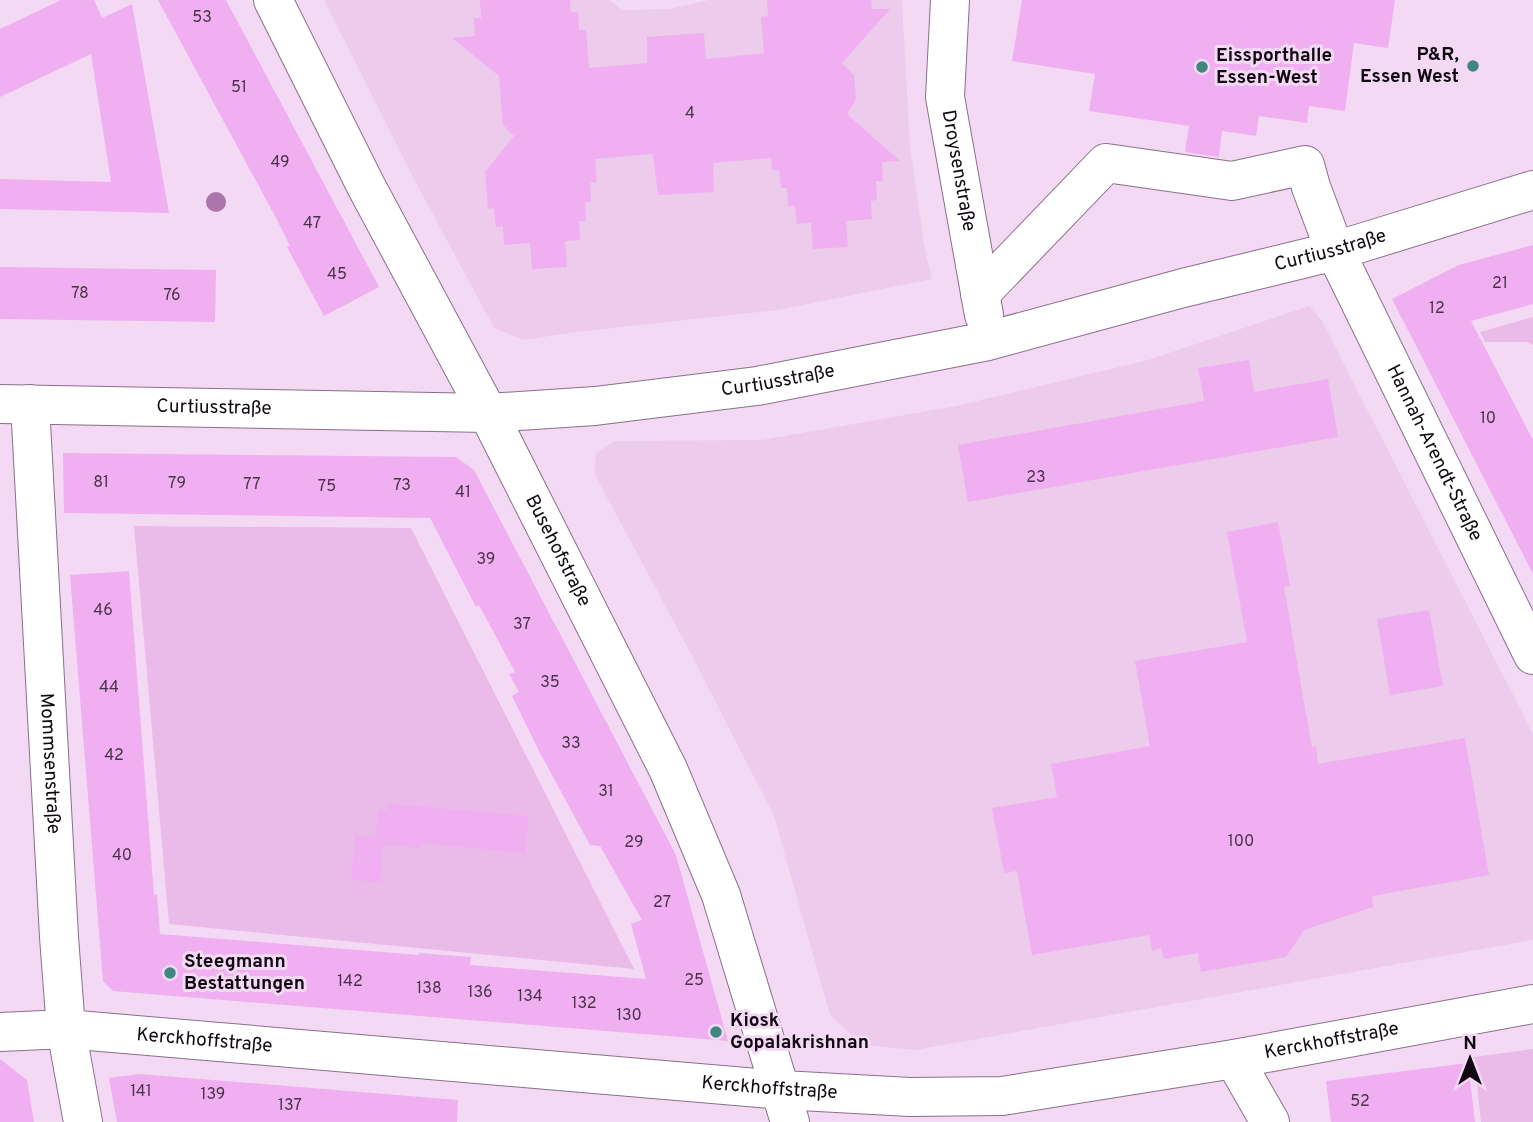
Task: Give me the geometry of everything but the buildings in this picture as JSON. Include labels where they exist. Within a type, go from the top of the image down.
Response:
[{"type":"street","name":"Busehofstraße","points":[[273,0],[366,186],[488,413],[668,769],[721,895],[786,1106]]},
{"type":"street","name":"Droysenstraße","points":[[950,0],[944,97],[988,341]]},
{"type":"street","name":"Hannah-Arendt-Straße","points":[[980,294],[1105,163],[1232,181],[1305,165],[1335,251],[1533,655]]},
{"type":"street","name":"Curtiusstraße","points":[[15,404],[488,413],[595,406],[757,386],[988,341],[1181,283],[1335,251],[1533,191]]},
{"type":"street","name":"Mommsenstraße","points":[[15,404],[66,1029],[83,1122]]},
{"type":"street","name":"Kerckhoffstraße","points":[[0,1032],[66,1029],[786,1106],[910,1097],[1002,1096],[1234,1059],[1533,1004]]},
{"type":"street","points":[[1234,1059],[1270,1122]]},
{"type":"shaded area","points":[[324,0],[609,0],[622,10],[669,9],[709,0],[902,0],[910,146],[924,245],[932,279],[778,310],[524,340],[494,328],[415,181]]},
{"type":"shaded area","points":[[1309,306],[1322,321],[1533,734],[1533,940],[915,1050],[862,1045],[830,1015],[774,816],[594,473],[596,453],[614,441],[762,440],[956,406],[1148,360]]},
{"type":"shaded area","points":[[1533,317],[1533,345],[1527,342],[1485,342],[1480,332]]},
{"type":"shaded area","points":[[134,526],[411,528],[634,969],[169,924]]},
{"type":"shaded area","points":[[1533,1049],[1533,1122],[1481,1122],[1474,1057]]},
{"type":"place","name":"P&R, Essen West","points":[[1473,66]]},
{"type":"place","name":"Eissporthalle Essen-West","points":[[1202,67]]},
{"type":"place","name":"Steegmann Bestattungen","points":[[170,973]]},
{"type":"place","name":"Kiosk Gopalakrishnan","points":[[716,1032]]}]
